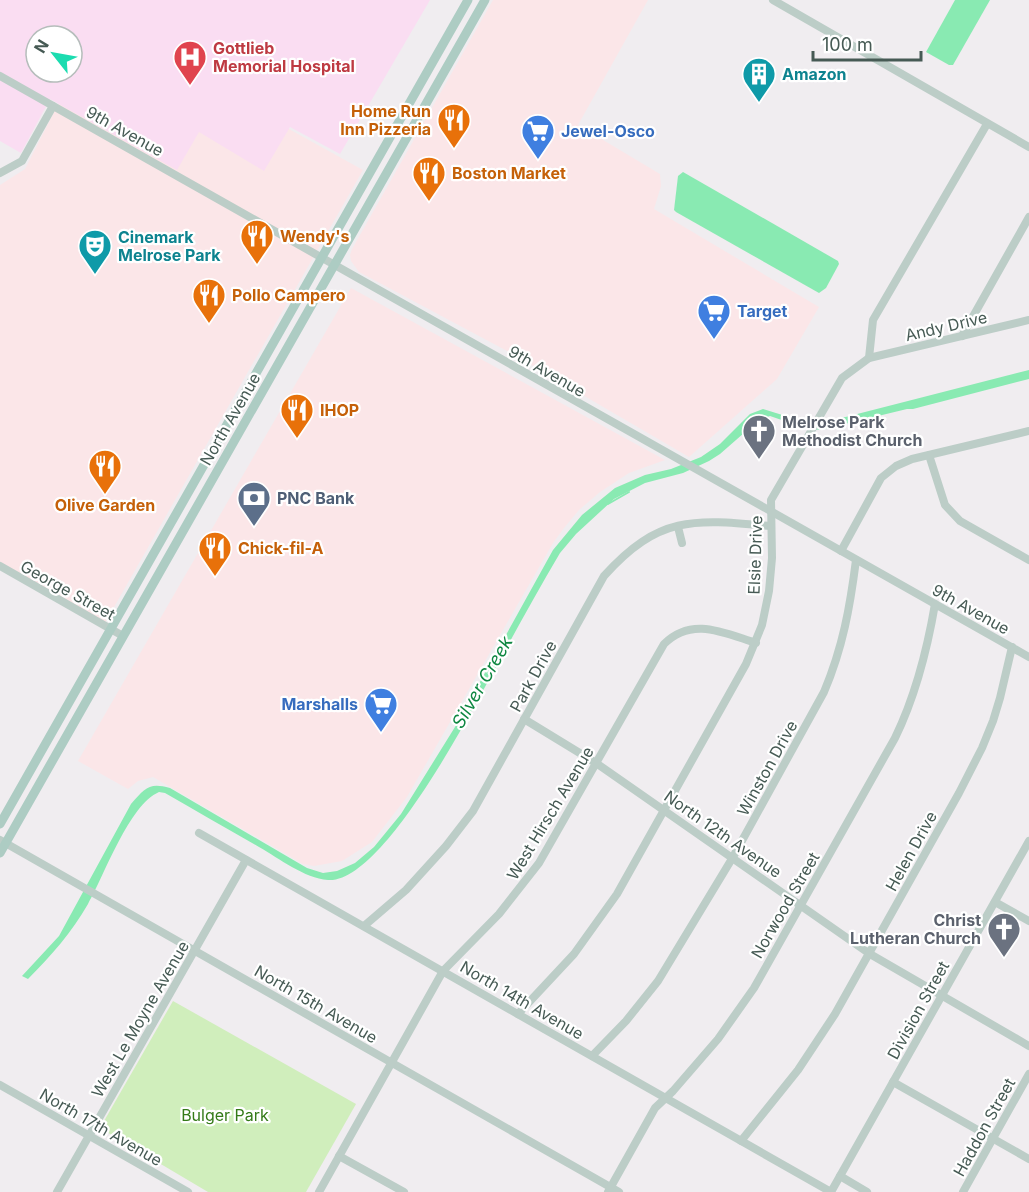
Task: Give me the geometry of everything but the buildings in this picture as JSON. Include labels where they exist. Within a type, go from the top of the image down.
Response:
[{"type":"main road","name":"North Avenue","points":[[0,824],[468,0]]},
{"type":"main road","name":"North Avenue","points":[[0,853],[3,842],[123,636],[485,0]]},
{"type":"street","points":[[773,0],[1029,147]]},
{"type":"street","name":"9th Avenue","points":[[0,76],[1029,657]]},
{"type":"street","points":[[0,173],[22,161],[53,106]]},
{"type":"street","points":[[869,358],[873,320],[987,124]]},
{"type":"street","points":[[962,336],[1029,217]]},
{"type":"street","name":"Andy Drive","points":[[869,358],[1029,320]]},
{"type":"street","name":"Elsie Drive","points":[[518,1014],[562,968],[595,927],[617,894],[739,678],[756,643],[769,591],[772,558],[771,500],[842,378],[869,358]]},
{"type":"street","points":[[840,550],[882,478],[896,465],[912,459],[1029,431]]},
{"type":"street","points":[[929,455],[945,505],[974,529],[1029,560]]},
{"type":"street","name":"Park Drive","points":[[364,926],[406,890],[446,846],[473,811],[604,576],[622,557],[638,543],[657,533],[695,522],[770,526]]},
{"type":"street","points":[[678,527],[682,543]]},
{"type":"street","name":"Winston Drive","points":[[592,1056],[626,1021],[658,981],[734,857],[813,713],[834,670],[848,620],[856,560]]},
{"type":"street","name":"George Street","points":[[0,567],[123,636]]},
{"type":"street","name":"Norwood Street","points":[[609,1190],[656,1108],[703,1057],[738,1011],[801,906],[895,738],[908,711],[928,645],[935,604]]},
{"type":"street","name":"West Hirsch Avenue","points":[[319,1192],[443,971],[482,934],[527,881],[566,817],[659,651],[673,637],[689,629],[701,628],[716,630],[756,643]]},
{"type":"street","name":"Helen Drive","points":[[741,1141],[783,1091],[814,1048],[870,954],[982,748],[1000,698],[1012,647]]},
{"type":"street","name":"North 12th Avenue","points":[[524,719],[596,763],[734,857],[870,954],[1029,1046]]},
{"type":"street","name":"North 14th Avenue","points":[[199,833],[831,1192]]},
{"type":"street","name":"Division Street","points":[[831,1192],[1029,841]]},
{"type":"street","name":"North 15th Avenue","points":[[3,842],[195,950],[609,1190],[620,1192]]},
{"type":"street","name":"West Le Moyne Avenue","points":[[57,1192],[246,860]]},
{"type":"street","points":[[995,902],[1029,921]]},
{"type":"street","name":"Haddon Street","points":[[963,1192],[1029,1074]]},
{"type":"street","points":[[893,1082],[1029,1159]]},
{"type":"street","name":"North 17th Avenue","points":[[0,1085],[188,1192]]},
{"type":"street","points":[[339,1156],[404,1192]]},
{"type":"street","points":[[840,1176],[867,1192]]},
{"type":"shaded area","name":"Gottlieb Memorial Hospital","points":[[0,0],[430,0],[340,154],[290,127],[264,171],[199,132],[177,170],[50,99],[21,153],[0,141]]},
{"type":"shaded area","points":[[493,0],[648,0],[578,125],[660,174],[661,186],[654,209],[819,307],[777,379],[689,457],[509,352],[359,272],[351,261],[352,249]]},
{"type":"shaded area","points":[[99,24],[363,170],[105,623],[0,565],[0,185],[25,169],[68,84],[84,84],[84,53]]},
{"type":"shaded area","points":[[351,288],[665,460],[629,473],[600,492],[579,510],[553,543],[407,797],[372,842],[342,861],[314,866],[303,864],[153,777],[138,781],[128,789],[78,761]]},
{"type":"green space","name":"Bulger Park","points":[[173,1001],[356,1104],[306,1192],[208,1192],[100,1128]]},
{"type":"water","points":[[955,0],[990,0],[953,65],[949,65],[926,52]]},
{"type":"water","points":[[683,172],[838,261],[839,264],[826,288],[819,293],[676,212],[674,210],[678,176]]},
{"type":"water","points":[[1029,370],[1029,379],[820,430],[802,427],[770,416],[760,419],[709,461],[683,473],[645,483],[614,499],[576,534],[560,553],[472,711],[426,787],[401,823],[375,853],[350,873],[328,880],[310,876],[165,793],[159,792],[148,799],[128,825],[88,904],[68,934],[28,979],[22,976],[59,936],[131,804],[144,790],[152,786],[170,788],[307,868],[323,873],[337,871],[355,863],[374,847],[401,814],[455,727],[553,550],[582,515],[615,488],[645,475],[671,469],[701,457],[720,444],[750,414],[763,409],[805,422],[826,422]]},
{"type":"waterway","name":"Silver Creek","points":[[608,504],[629,492]]},
{"type":"place","name":"Gottlieb Memorial Hospital","points":[[190,86]]},
{"type":"place","name":"Amazon","points":[[759,103]]},
{"type":"place","name":"Home Run Inn Pizzeria","points":[[454,149]]},
{"type":"place","name":"Jewel-Osco","points":[[538,160]]},
{"type":"place","name":"Boston Market","points":[[429,202]]},
{"type":"place","name":"Wendy's","points":[[257,265]]},
{"type":"place","name":"Cinemark Melrose Park","points":[[95,275]]},
{"type":"place","name":"Pollo Campero","points":[[209,324]]},
{"type":"place","name":"Target","points":[[714,340]]},
{"type":"place","name":"IHOP","points":[[297,439]]},
{"type":"place","name":"Melrose Park Methodist Church","points":[[759,460]]},
{"type":"place","name":"Olive Garden","points":[[105,495]]},
{"type":"place","name":"PNC Bank","points":[[254,527]]},
{"type":"place","name":"Chick-fil-A","points":[[215,577]]},
{"type":"place","name":"Marshalls","points":[[381,733]]},
{"type":"place","name":"Christ Lutheran Church","points":[[1004,958]]}]
